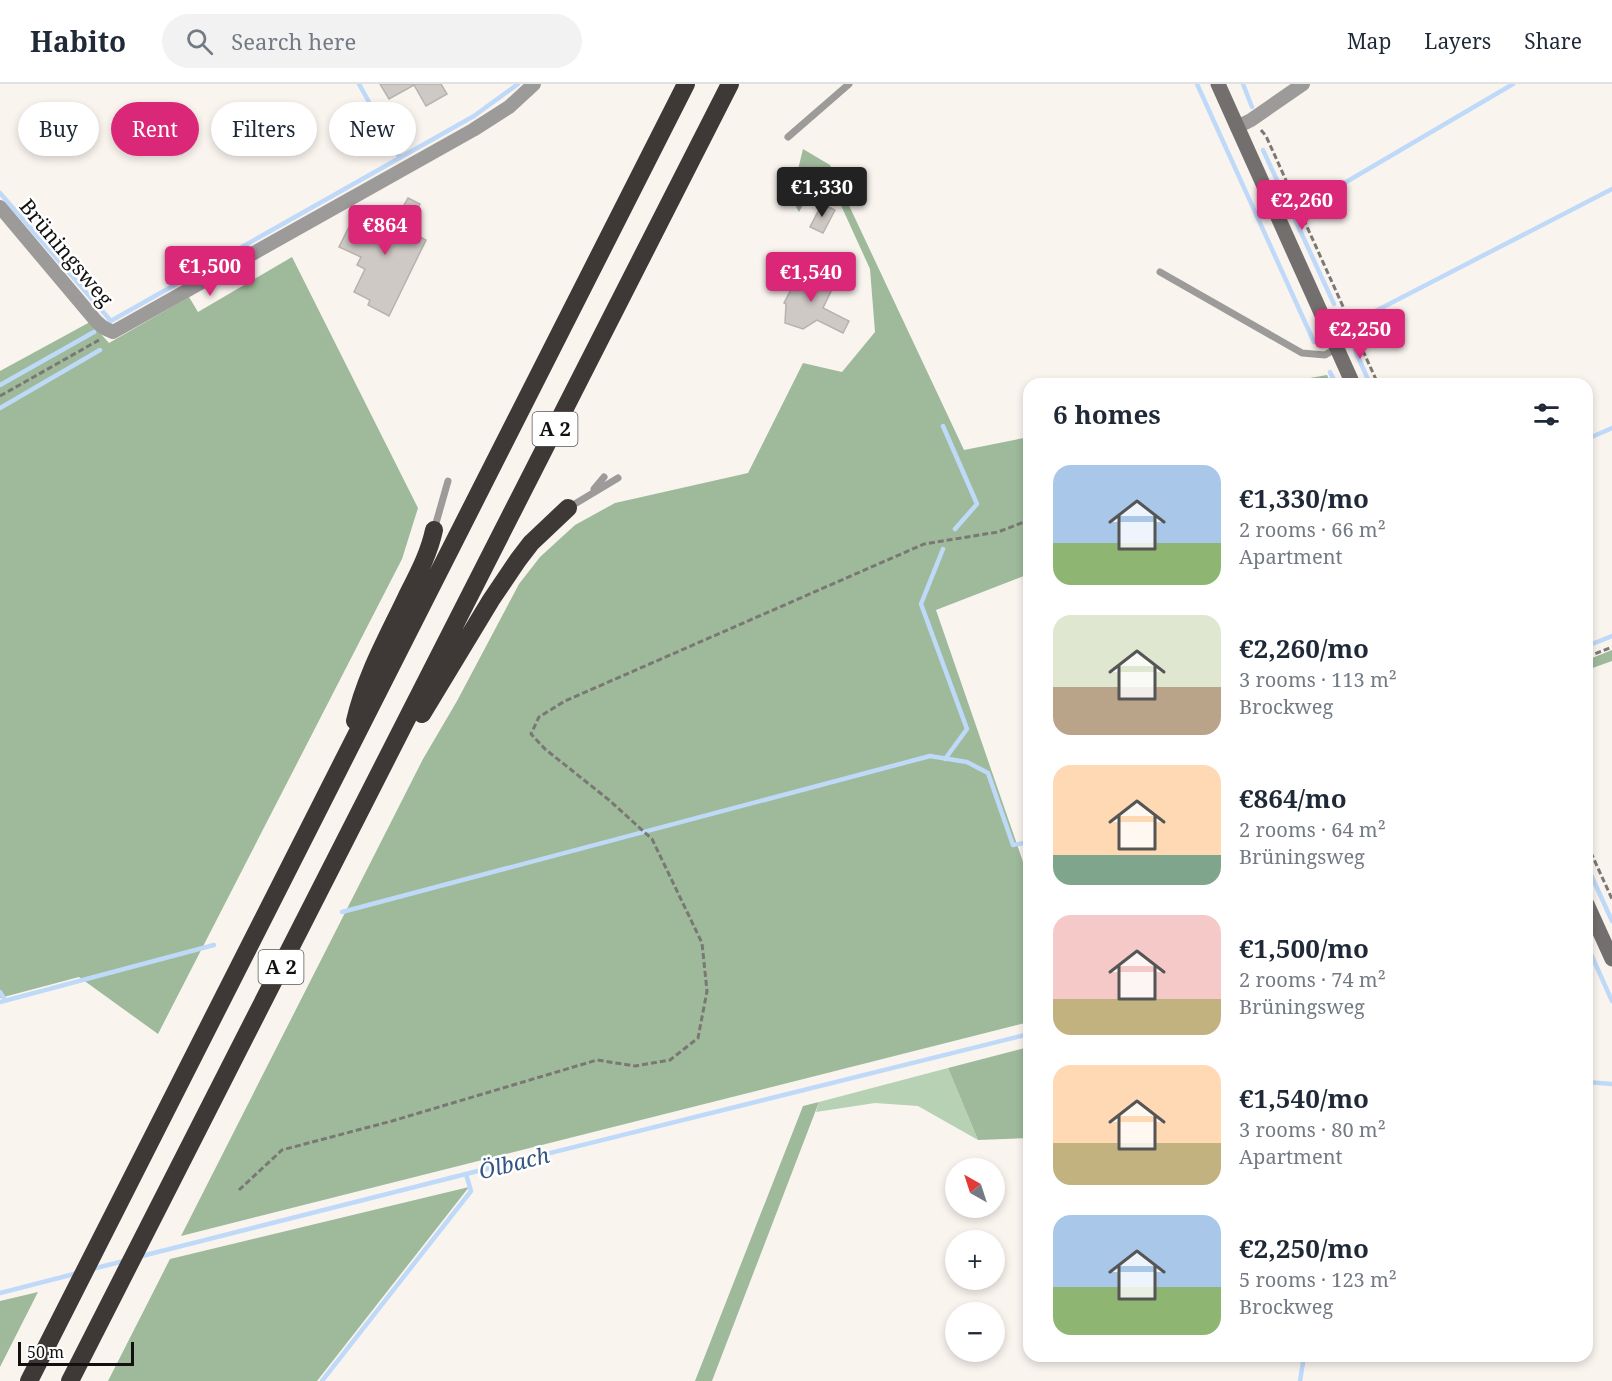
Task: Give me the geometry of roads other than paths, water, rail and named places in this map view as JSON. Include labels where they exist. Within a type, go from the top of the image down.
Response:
[{"type":"highway","name":"A 2","points":[[29,1381],[686,84]]},
{"type":"highway","name":"A 2","points":[[70,1381],[730,84]]},
{"type":"highway","points":[[379,774],[413,727],[512,569],[531,543],[573,505]]},
{"type":"highway","points":[[346,758],[366,684],[423,565],[434,530]]},
{"type":"street","name":"Brüningsweg","points":[[0,207],[96,321],[113,332],[473,130],[508,107],[534,84]]},
{"type":"street","points":[[1218,84],[1350,378]]},
{"type":"street","points":[[1237,127],[1303,84]]},
{"type":"street","points":[[1593,917],[1612,959]]},
{"type":"lane","points":[[788,137],[849,84]]},
{"type":"lane","points":[[1160,272],[1302,353],[1325,355],[1337,348]]},
{"type":"lane","points":[[573,505],[599,486],[604,477]]},
{"type":"lane","points":[[573,505],[618,478]]},
{"type":"lane","points":[[434,530],[448,481]]},
{"type":"waterway","points":[[359,84],[400,158]]},
{"type":"waterway","points":[[109,322],[474,116],[518,84]]},
{"type":"waterway","points":[[1197,84],[1314,342]]},
{"type":"waterway","points":[[1243,84],[1252,107]]},
{"type":"waterway","points":[[1307,205],[1513,84]]},
{"type":"waterway","points":[[1263,150],[1334,304]]},
{"type":"waterway","points":[[1362,318],[1612,189]]},
{"type":"waterway","points":[[0,193],[111,321]]},
{"type":"waterway","points":[[1343,324],[1346,331]]},
{"type":"waterway","points":[[0,385],[94,332]]},
{"type":"waterway","points":[[0,408],[100,350]]},
{"type":"waterway","points":[[1355,350],[1367,378]]},
{"type":"waterway","points":[[1330,372],[1333,378]]},
{"type":"waterway","points":[[943,426],[977,504],[955,529]]},
{"type":"waterway","points":[[1593,436],[1612,428]]},
{"type":"waterway","points":[[943,549],[921,604],[967,729],[945,759]]},
{"type":"waterway","points":[[1593,644],[1612,636]]},
{"type":"waterway","points":[[342,912],[930,756],[967,762],[988,773],[1013,845],[1023,843]]},
{"type":"waterway","points":[[1593,879],[1612,921]]},
{"type":"waterway","points":[[0,1002],[214,945]]},
{"type":"waterway","points":[[1593,958],[1612,1001]]},
{"type":"waterway","points":[[0,992],[5,1000]]},
{"type":"waterway","name":"Ölbach","points":[[138,1257],[1023,1035]]},
{"type":"waterway","name":"Ölbach","points":[[1593,1082],[1612,1084]]},
{"type":"waterway","points":[[322,1381],[471,1191],[466,1174]]},
{"type":"waterway","name":"Ölbach","points":[[92,1269],[124,1261]]},
{"type":"waterway","name":"Ölbach","points":[[0,1293],[78,1273]]},
{"type":"waterway","points":[[1300,1381],[1303,1362]]}]
